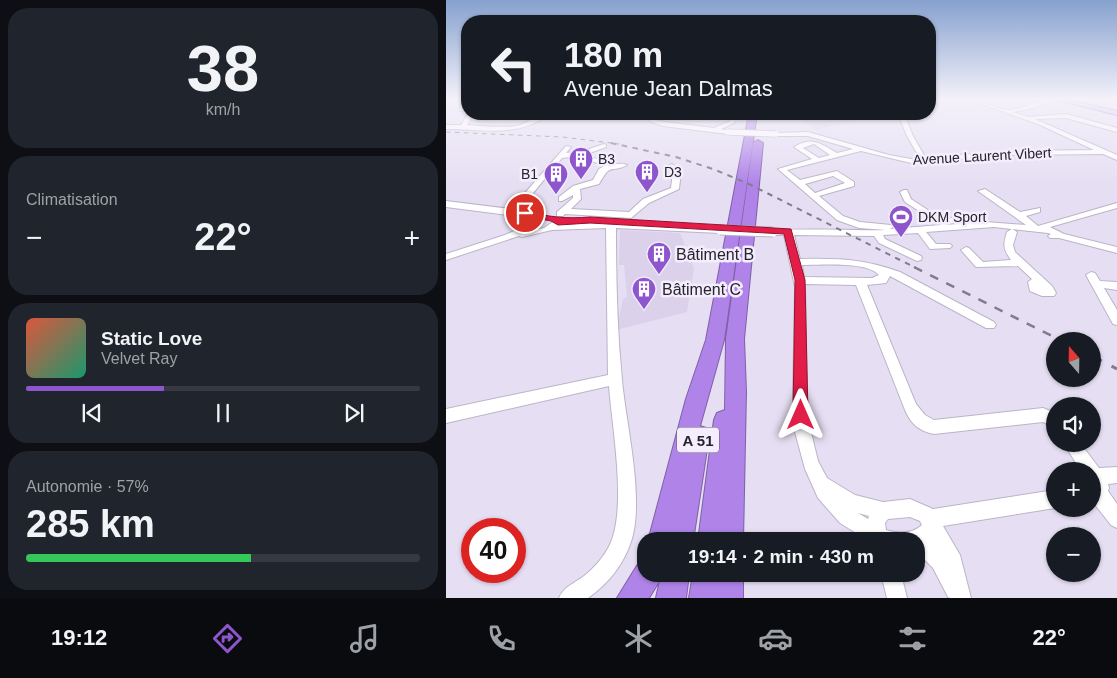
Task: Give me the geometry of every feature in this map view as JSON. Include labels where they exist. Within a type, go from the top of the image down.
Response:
[{"type":"highway","points":[[730,532],[736,392],[725,339],[751,128]]},
{"type":"highway","points":[[663,532],[696,400],[725,339],[760,128]]},
{"type":"highway","name":"A 51","points":[[682,532],[725,339]]},
{"type":"highway","name":"A 51","points":[[712,532],[725,339]]},
{"type":"highway","points":[[632,598],[643,582]]},
{"type":"highway","points":[[671,598],[674,582]]},
{"type":"highway","points":[[704,598],[706,582]]},
{"type":"highway","points":[[728,598],[729,582]]},
{"type":"street","points":[[463,128],[515,128]]},
{"type":"street","name":"Avenue Laurent Vibert","points":[[697,128],[728,132],[808,134],[888,158],[911,161],[1008,153],[1103,152]]},
{"type":"street","points":[[715,130],[720,128]]},
{"type":"street","points":[[907,128],[922,155],[937,160]]},
{"type":"street","points":[[1051,128],[1117,158]]},
{"type":"street","points":[[818,160],[797,146],[815,142],[836,156]]},
{"type":"street","points":[[561,156],[584,153],[604,146]]},
{"type":"street","points":[[513,212],[568,147]]},
{"type":"street","points":[[862,149],[782,170],[845,221],[867,226],[958,222],[969,227],[1059,235],[1066,232],[1070,223],[1086,215]]},
{"type":"street","points":[[911,161],[922,155]]},
{"type":"street","points":[[592,159],[609,166],[623,165]]},
{"type":"street","points":[[562,199],[576,188],[596,182],[602,171],[609,166]]},
{"type":"street","points":[[564,211],[631,215],[646,200],[675,189],[678,169]]},
{"type":"street","points":[[800,183],[834,173],[850,184],[815,195]]},
{"type":"street","points":[[555,222],[576,199],[576,188]]},
{"type":"street","points":[[904,192],[906,199],[942,223],[963,218],[984,225],[1010,230],[1037,229],[1117,205]]},
{"type":"street","points":[[982,192],[1019,215],[1037,229],[1117,250]]},
{"type":"street","points":[[446,204],[537,215],[555,222]]},
{"type":"street","points":[[446,209],[523,218],[532,228]]},
{"type":"street","points":[[636,209],[648,209]]},
{"type":"street","points":[[1019,215],[1037,210]]},
{"type":"street","points":[[532,228],[543,218]]},
{"type":"street","points":[[446,257],[555,222],[877,234],[921,232],[984,225]]},
{"type":"street","points":[[569,598],[586,589],[604,571],[622,540],[626,513],[615,379],[609,223]]},
{"type":"street","points":[[1010,230],[1008,249],[1038,281]]},
{"type":"street","points":[[788,231],[800,280],[801,415],[804,447],[817,481],[847,518],[870,532]]},
{"type":"street","points":[[921,232],[933,247],[947,246]]},
{"type":"street","points":[[877,234],[882,241],[918,258]]},
{"type":"street","points":[[966,250],[980,265],[1020,263]]},
{"type":"street","points":[[796,262],[870,264],[896,274],[990,325]]},
{"type":"street","points":[[800,280],[860,282],[882,280],[885,275],[882,269]]},
{"type":"street","points":[[1117,286],[1094,279],[1117,321]]},
{"type":"street","points":[[860,282],[910,406],[916,418],[922,423],[934,428],[1046,418]]},
{"type":"street","points":[[446,416],[615,379]]},
{"type":"street","points":[[1101,480],[1117,476]]},
{"type":"street","points":[[817,481],[852,503],[883,511],[910,508],[923,512],[950,555],[960,598]]},
{"type":"street","points":[[1101,491],[1117,519]]},
{"type":"street","points":[[930,522],[1046,501]]},
{"type":"street","points":[[879,532],[876,521],[883,511]]},
{"type":"street","points":[[925,535],[930,522]]},
{"type":"street","points":[[925,545],[935,554],[960,598]]},
{"type":"street","points":[[893,582],[897,598]]},
{"type":"shaded area","points":[[620,230],[680,233],[694,268],[687,312],[616,330],[623,299],[627,297],[624,265],[619,265]]},
{"type":"railway","points":[[446,132],[562,137],[611,143]]},
{"type":"railway","points":[[611,143],[619,144]]},
{"type":"railway","points":[[611,143],[676,157],[713,169],[749,184],[916,268]]},
{"type":"railway","points":[[916,268],[1046,333]]},
{"type":"railway","points":[[1101,361],[1117,369]]},
{"type":"place","name":"B3","points":[[581,180]]},
{"type":"place","name":"D3","points":[[647,193]]},
{"type":"place","name":"B1","points":[[556,195]]},
{"type":"place","name":"DKM Sport","points":[[901,238]]},
{"type":"place","name":"Bâtiment B","points":[[659,275]]},
{"type":"place","name":"Bâtiment C","points":[[644,310]]},
{"type":"route","points":[[525,213],[543,218],[551,217],[558,222],[590,220],[788,231],[800,280],[801,415]]}]
